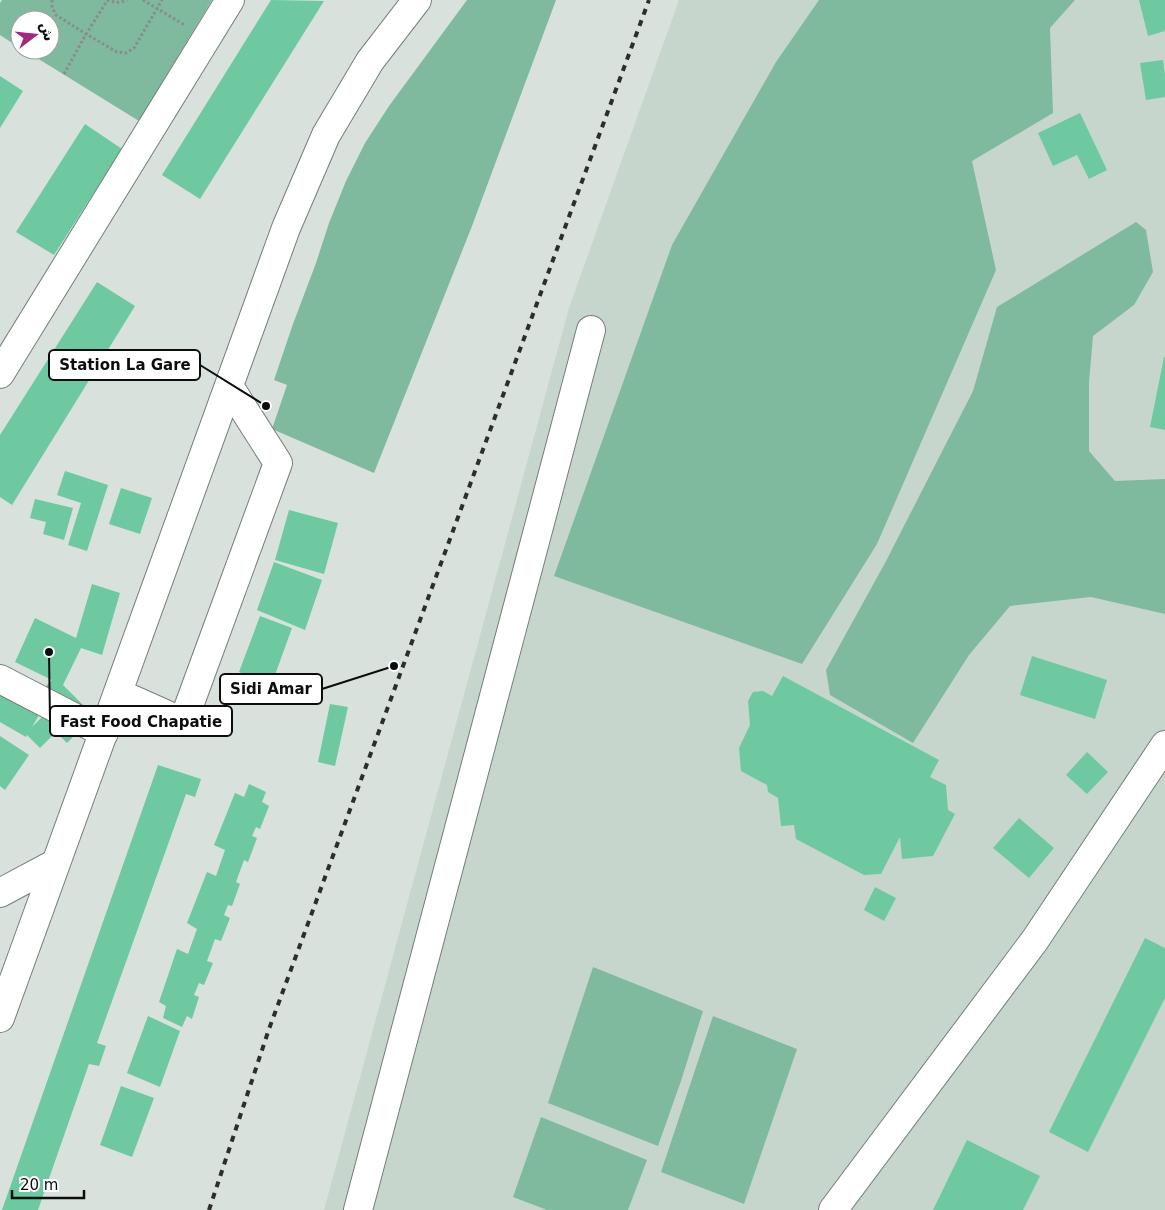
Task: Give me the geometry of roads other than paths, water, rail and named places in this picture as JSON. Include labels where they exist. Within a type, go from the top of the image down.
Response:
[{"type":"street","points":[[0,374],[230,0]]},
{"type":"street","points":[[0,1018],[286,228],[326,135],[370,61],[417,0]]},
{"type":"street","points":[[358,1210],[591,330]]},
{"type":"street","points":[[118,693],[184,722],[207,634],[254,500],[278,463],[229,386]]},
{"type":"street","points":[[0,679],[104,733]]},
{"type":"street","points":[[833,1210],[1035,940],[1165,745]]},
{"type":"street","points":[[0,893],[56,862]]},
{"type":"railway","points":[[209,1210],[269,1029],[649,0]]},
{"type":"place","name":"Station La Gare","points":[[266,406]]},
{"type":"place","name":"Fast Food Chapatie","points":[[49,652]]},
{"type":"place","name":"Sidi Amar","points":[[394,666]]}]
